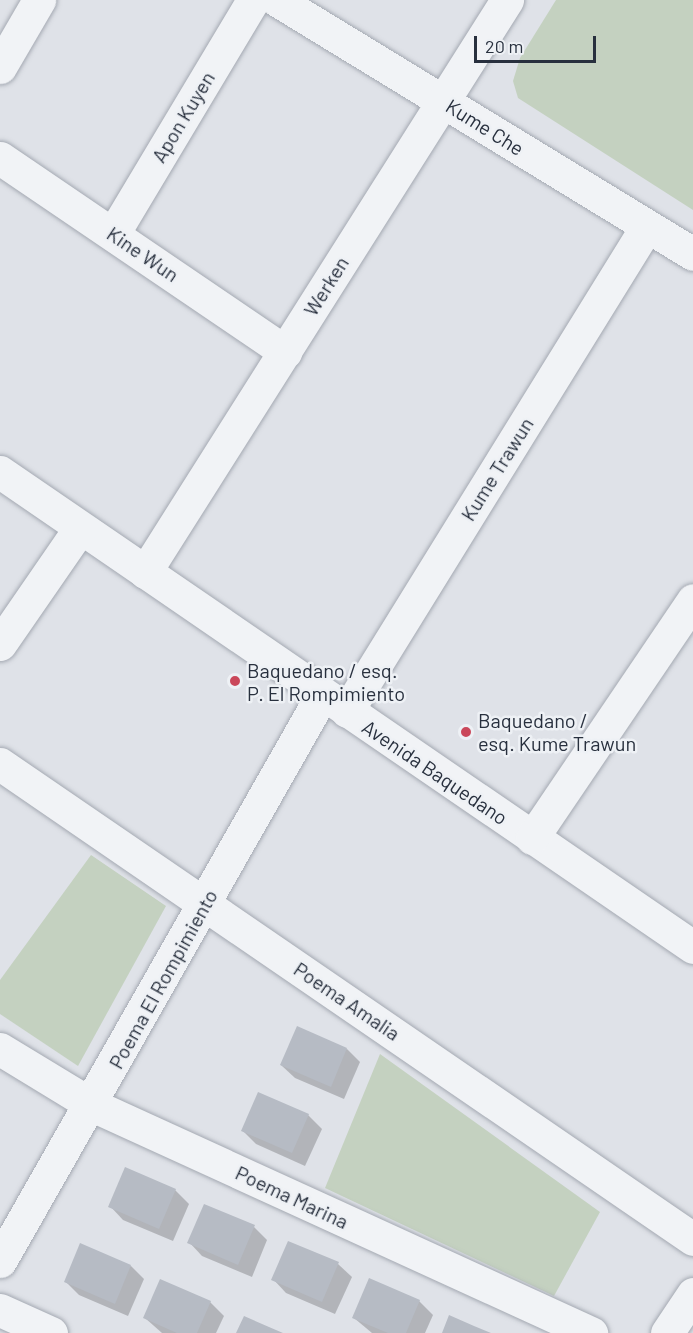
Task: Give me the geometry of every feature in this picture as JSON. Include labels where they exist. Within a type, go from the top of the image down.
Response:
[{"type":"street","points":[[0,67],[39,0]]},
{"type":"street","name":"Apon Kuyen","points":[[113,234],[253,0]]},
{"type":"street","name":"Kume Che","points":[[277,0],[693,254]]},
{"type":"street","name":"Werken","points":[[145,572],[507,0]]},
{"type":"street","name":"Kine Wun","points":[[0,158],[285,352]]},
{"type":"street","name":"Kume Trawun","points":[[334,703],[647,226]]},
{"type":"street","name":"Avenida Baquedano","points":[[0,472],[693,947]]},
{"type":"street","points":[[0,644],[80,528]]},
{"type":"street","points":[[532,838],[688,620]]},
{"type":"street","name":"Poema El Rompimiento","points":[[0,1261],[92,1105],[205,904],[334,703]]},
{"type":"street","name":"Poema Amalia","points":[[0,764],[693,1239]]},
{"type":"street","name":"Poema Marina","points":[[0,1049],[92,1105],[591,1333]]},
{"type":"street","points":[[667,1333],[693,1294]]},
{"type":"street","points":[[0,1310],[51,1333]]},
{"type":"green space","points":[[556,0],[693,0],[693,210],[518,98],[513,81],[520,58]]},
{"type":"green space","points":[[91,855],[166,906],[78,1066],[0,1014],[0,980]]},
{"type":"green space","points":[[380,1054],[600,1212],[554,1296],[325,1188]]},
{"type":"building","points":[[297,1026],[347,1048],[331,1087],[280,1065]]},
{"type":"building","points":[[258,1092],[309,1114],[292,1153],[241,1131]]},
{"type":"building","points":[[125,1167],[176,1189],[159,1229],[108,1207]]},
{"type":"building","points":[[204,1204],[255,1225],[238,1265],[187,1243]]},
{"type":"building","points":[[288,1241],[339,1262],[322,1302],[271,1280]]},
{"type":"building","points":[[80,1243],[131,1265],[115,1304],[64,1282]]},
{"type":"building","points":[[369,1278],[420,1300],[406,1333],[388,1333],[352,1318]]},
{"type":"building","points":[[160,1279],[211,1301],[197,1333],[177,1333],[143,1318]]},
{"type":"building","points":[[449,1315],[474,1326],[491,1333],[442,1333]]},
{"type":"building","points":[[244,1316],[269,1327],[283,1333],[236,1333]]},
{"type":"place","name":"Baquedano / esq. P. El Rompimiento","points":[[235,681]]},
{"type":"place","name":"Baquedano / esq. Kume Trawun","points":[[466,732]]}]
